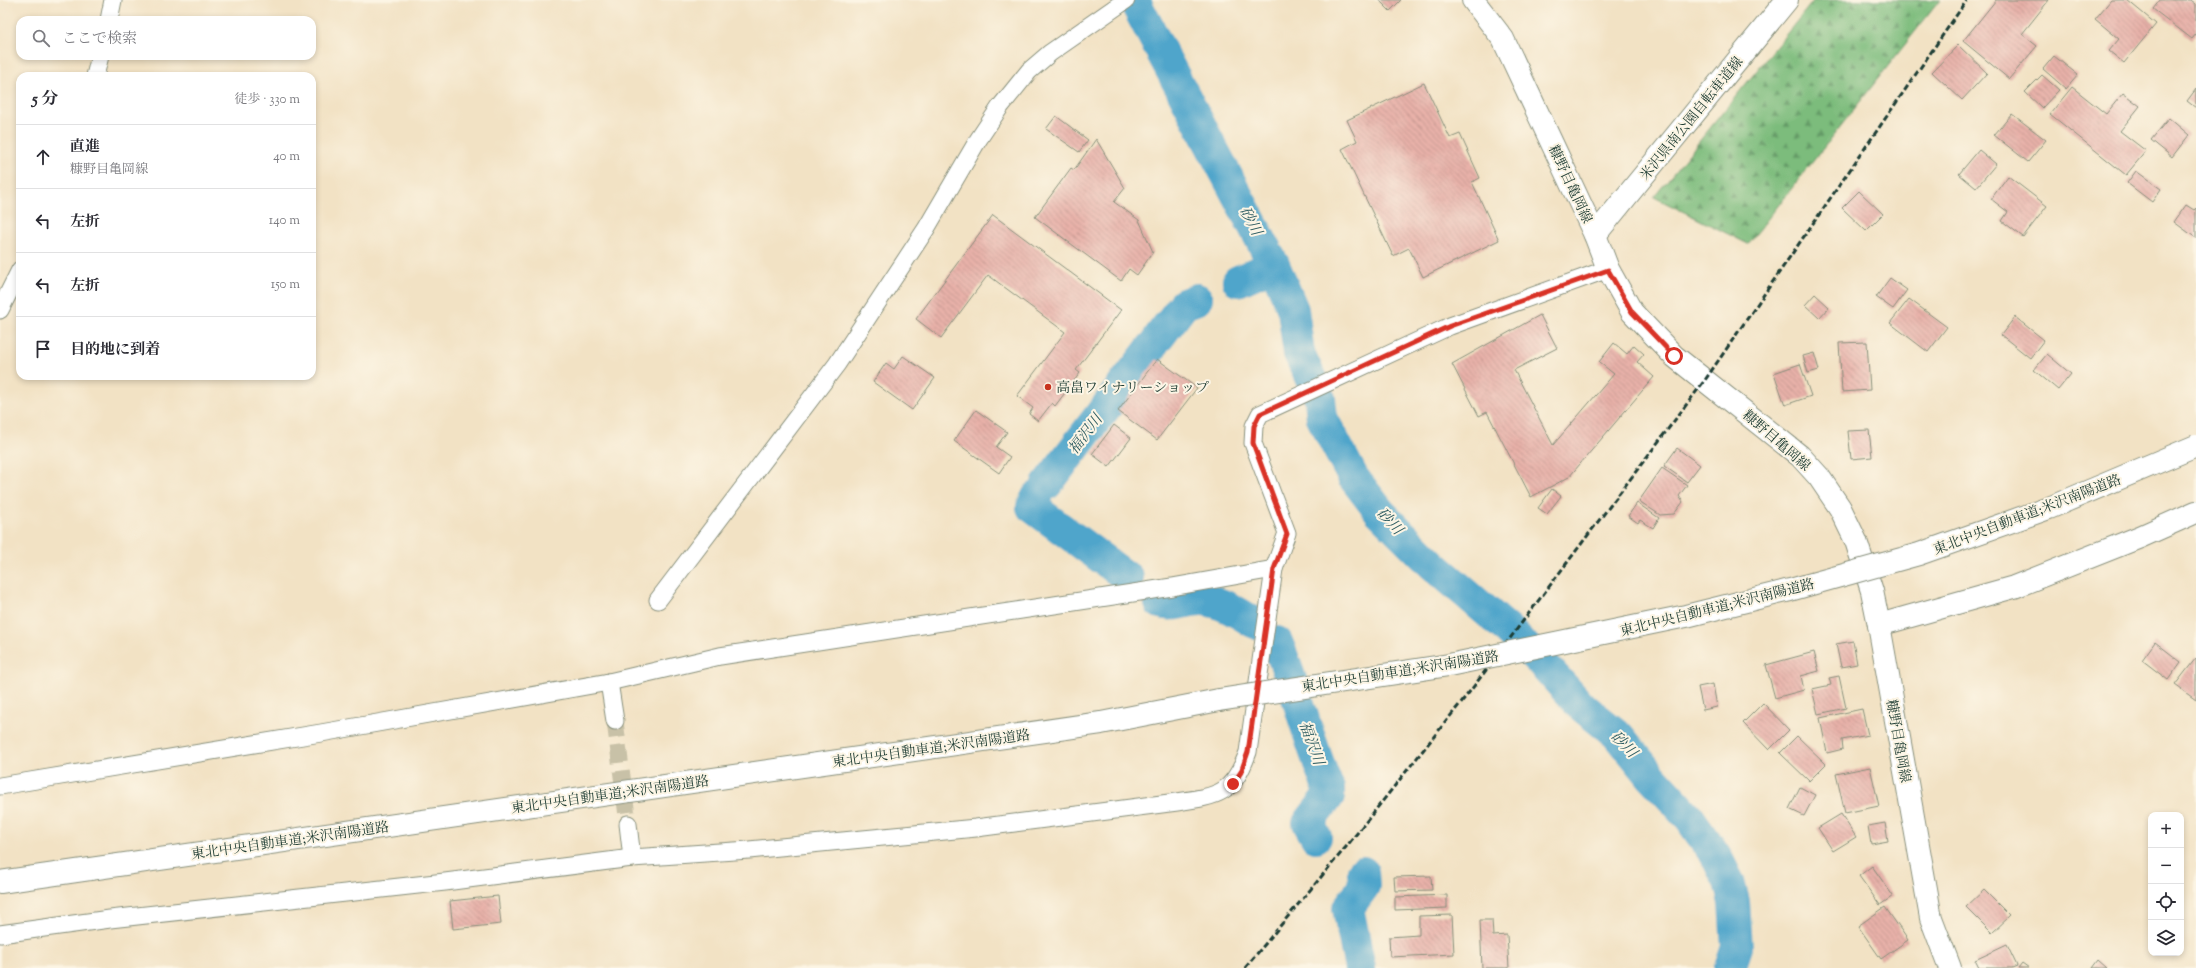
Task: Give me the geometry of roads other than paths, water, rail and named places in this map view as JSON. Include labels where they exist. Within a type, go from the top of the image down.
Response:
[{"type":"main road","name":"糠野目亀岡線","points":[[1473,0],[1503,38],[1595,235],[1608,270],[1632,312],[1656,339],[1674,356],[1800,456],[1819,477],[1840,508],[1856,541],[1872,591],[1930,918],[1950,968]]},
{"type":"main road","name":"米沢県南公園自転車道線","points":[[1595,235],[1787,0]]},
{"type":"main road","name":"東北中央自動車道;米沢南陽道路","points":[[0,882],[1093,724],[1219,700],[1464,662],[1686,616],[1790,590],[1919,554],[2049,508],[2196,446]]},
{"type":"main road","points":[[1879,625],[2014,587],[2140,537],[2196,512]]},
{"type":"main road","name":"東北中央自動車道;米沢南陽道路","points":[[0,870],[520,796],[1098,710],[1219,700]]},
{"type":"street","points":[[111,16],[113,0]]},
{"type":"street","points":[[658,600],[837,364],[926,229],[978,140],[1000,107],[1028,71],[1126,0]]},
{"type":"street","points":[[96,72],[99,60]]},
{"type":"street","points":[[0,934],[110,919],[445,882],[632,858],[749,850],[976,828],[1200,799],[1219,793],[1233,784],[1241,772],[1248,752],[1274,569],[1287,534],[1253,443],[1254,426],[1260,414],[1450,326],[1608,270]]},
{"type":"street","points":[[0,310],[16,278]]},
{"type":"street","points":[[0,786],[321,733],[609,682],[720,656],[1172,587],[1274,569]]},
{"type":"street","points":[[609,682],[614,721]]},
{"type":"street","points":[[628,824],[632,858]]},
{"type":"waterway","name":"砂川","points":[[1134,0],[1274,265],[1293,310],[1299,353],[1320,399],[1322,418],[1353,477],[1380,512],[1433,565],[1506,628],[1544,665],[1580,705],[1619,736],[1652,777],[1688,816],[1716,856],[1729,882],[1734,902],[1737,947],[1730,968]]},
{"type":"waterway","name":"福沢川","points":[[1238,281],[1274,265]]},
{"type":"waterway","name":"福沢川","points":[[1159,337],[1184,304],[1197,299]]},
{"type":"waterway","name":"福沢川","points":[[1047,484],[1152,347]]},
{"type":"waterway","name":"福沢川","points":[[1037,497],[1032,507],[1128,578]]},
{"type":"waterway","name":"福沢川","points":[[1160,603],[1176,604],[1198,600],[1211,601],[1230,608],[1255,623]]},
{"type":"waterway","name":"福沢川","points":[[1277,642],[1329,789],[1329,796],[1308,823],[1316,837]]},
{"type":"waterway","name":"福沢川","points":[[1360,968],[1348,908],[1364,886],[1363,872]]},
{"type":"tunnel","points":[[615,721],[628,824]]},
{"type":"railway","points":[[1245,968],[1346,847],[1471,690],[1705,380],[1967,0]]},
{"type":"place","name":"高畠ワイナリーショップ","points":[[1048,387]]}]
